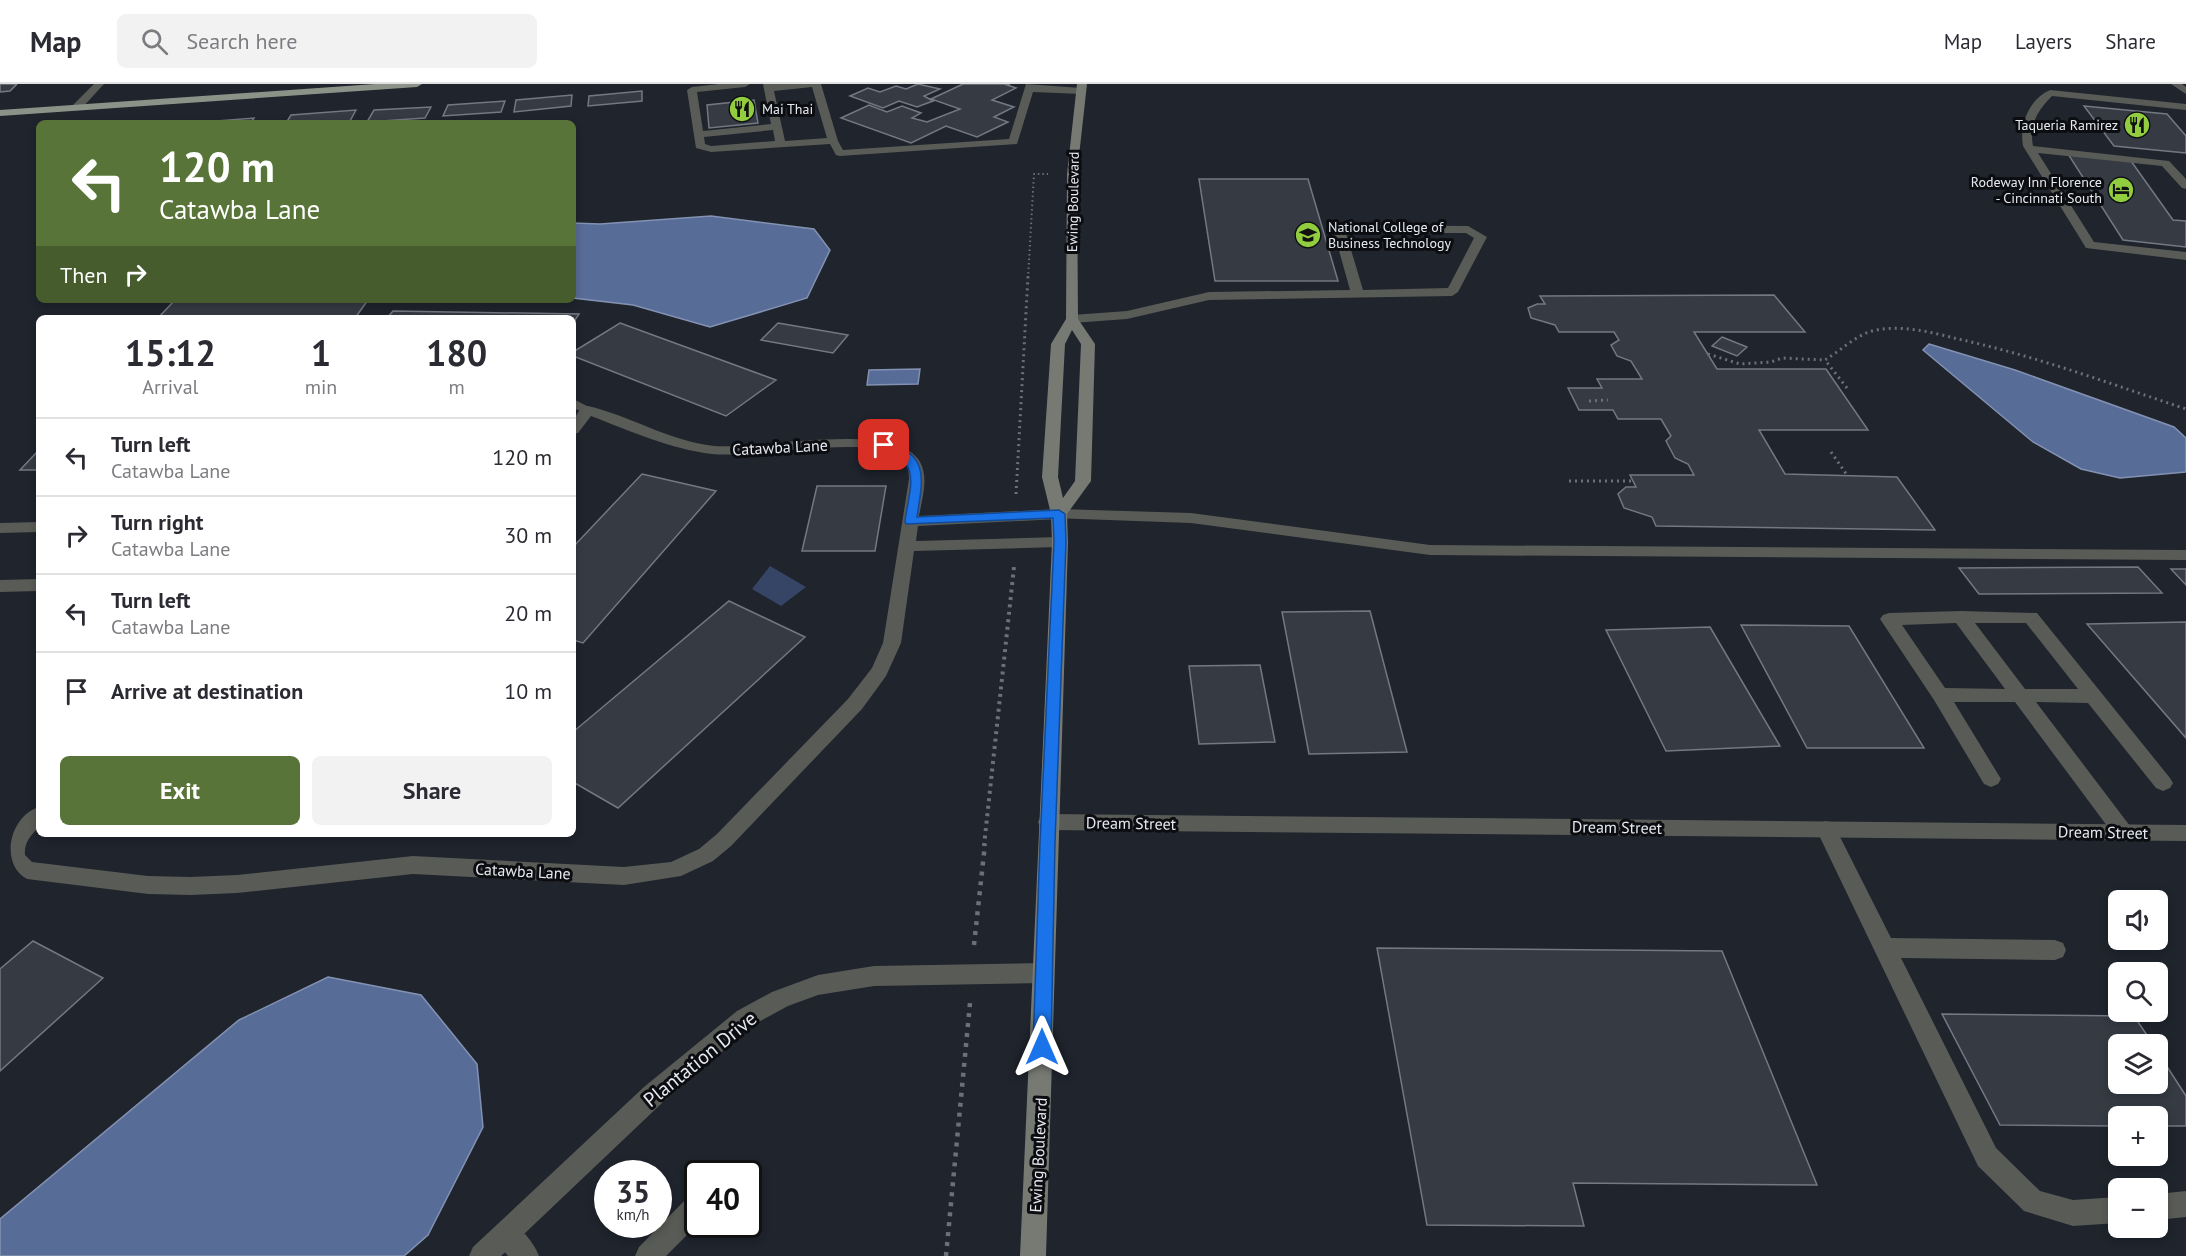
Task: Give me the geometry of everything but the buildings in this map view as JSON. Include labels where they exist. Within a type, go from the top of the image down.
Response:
[{"type":"main road","points":[[0,113],[417,84]]},
{"type":"street","points":[[76,108],[99,84]]},
{"type":"street","points":[[746,84],[692,90],[700,146],[711,149],[833,141]]},
{"type":"street","points":[[781,144],[769,87],[815,84],[833,141],[840,153],[1013,142],[1031,87],[1081,87]]},
{"type":"street","points":[[2176,84],[2186,91]]},
{"type":"street","name":"Ewing Boulevard","points":[[1033,1256],[1060,542],[1059,514],[1050,477],[1058,344],[1072,320],[1072,174],[1081,87]]},
{"type":"street","points":[[2186,107],[2050,93],[2034,107],[2025,133],[2030,149],[2090,245],[2186,256]]},
{"type":"street","points":[[698,135],[777,126]]},
{"type":"street","points":[[2030,149],[2164,163],[2186,186]]},
{"type":"street","points":[[1059,514],[1083,481],[1088,344],[1072,320],[1126,315],[1209,296],[1358,295],[1452,292],[1481,237],[1468,230],[1339,229],[1358,295]]},
{"type":"street","name":"Catawba Lane","points":[[36,818],[17,838],[13,849],[18,865],[27,870],[147,885],[237,884],[413,865],[624,876],[674,870],[706,855],[724,840],[869,688],[880,671],[892,642],[917,479],[916,468],[910,458],[899,450],[862,442],[751,451],[715,451],[678,443],[580,406]]},
{"type":"street","points":[[911,521],[1059,514],[1191,518],[1430,550],[2186,555]]},
{"type":"street","points":[[0,528],[36,527]]},
{"type":"street","points":[[907,546],[1060,542]]},
{"type":"street","points":[[0,586],[36,585]]},
{"type":"street","points":[[1961,617],[2123,832]]},
{"type":"street","points":[[1991,779],[1940,695],[1889,619],[2031,617],[2163,783]]},
{"type":"street","points":[[1940,695],[2093,696]]},
{"type":"street","name":"Dream Street","points":[[1048,822],[2186,833]]},
{"type":"street","points":[[1826,829],[1987,1156],[2033,1202],[2073,1213],[2108,1211]]},
{"type":"street","points":[[1884,948],[2055,950]]},
{"type":"street","name":"Plantation Drive","points":[[482,1256],[653,1095],[745,1018],[780,999],[818,985],[874,976],[1043,973]]},
{"type":"street","points":[[2168,1206],[2186,1204]]},
{"type":"street","points":[[648,1256],[684,1219]]},
{"type":"street","points":[[506,1234],[526,1256]]},
{"type":"path","points":[[1016,496],[1034,174],[1072,174]]},
{"type":"path","points":[[1708,354],[1740,364],[1772,363],[1782,358],[1826,360],[1873,331],[1892,329],[1928,332],[1986,345],[2186,409]]},
{"type":"path","points":[[1826,360],[1847,388]]},
{"type":"path","points":[[1589,401],[1608,400]]},
{"type":"path","points":[[1831,452],[1847,476]]},
{"type":"path","points":[[1569,481],[1633,481]]},
{"type":"path","points":[[974,952],[1014,566]]},
{"type":"path","points":[[946,1256],[970,1017]]},
{"type":"shaded area","points":[[711,216],[814,229],[830,250],[807,298],[710,327],[633,305],[576,298],[576,223],[600,224]]},
{"type":"shaded area","points":[[1929,344],[2015,370],[2174,427],[2186,438],[2186,472],[2120,478],[2081,469],[2033,442],[1923,350]]},
{"type":"shaded area","points":[[920,369],[918,384],[867,385],[869,370]]},
{"type":"shaded area","points":[[770,566],[806,587],[781,606],[752,589]]},
{"type":"shaded area","points":[[328,977],[421,995],[477,1064],[483,1127],[428,1235],[404,1256],[0,1256],[0,1219],[239,1020]]},
{"type":"place","name":"Mai Thai","points":[[742,109]]},
{"type":"place","name":"Taqueria Ramirez","points":[[2137,125]]},
{"type":"place","name":"Rodeway Inn Florence - Cincinnati South","points":[[2121,190]]},
{"type":"place","name":"National College of Business Technology","points":[[1308,235]]},
{"type":"route","points":[[884,445],[899,450],[910,458],[916,468],[917,479],[911,521],[1059,514],[1060,542],[1047,843],[1042,1047]]}]
